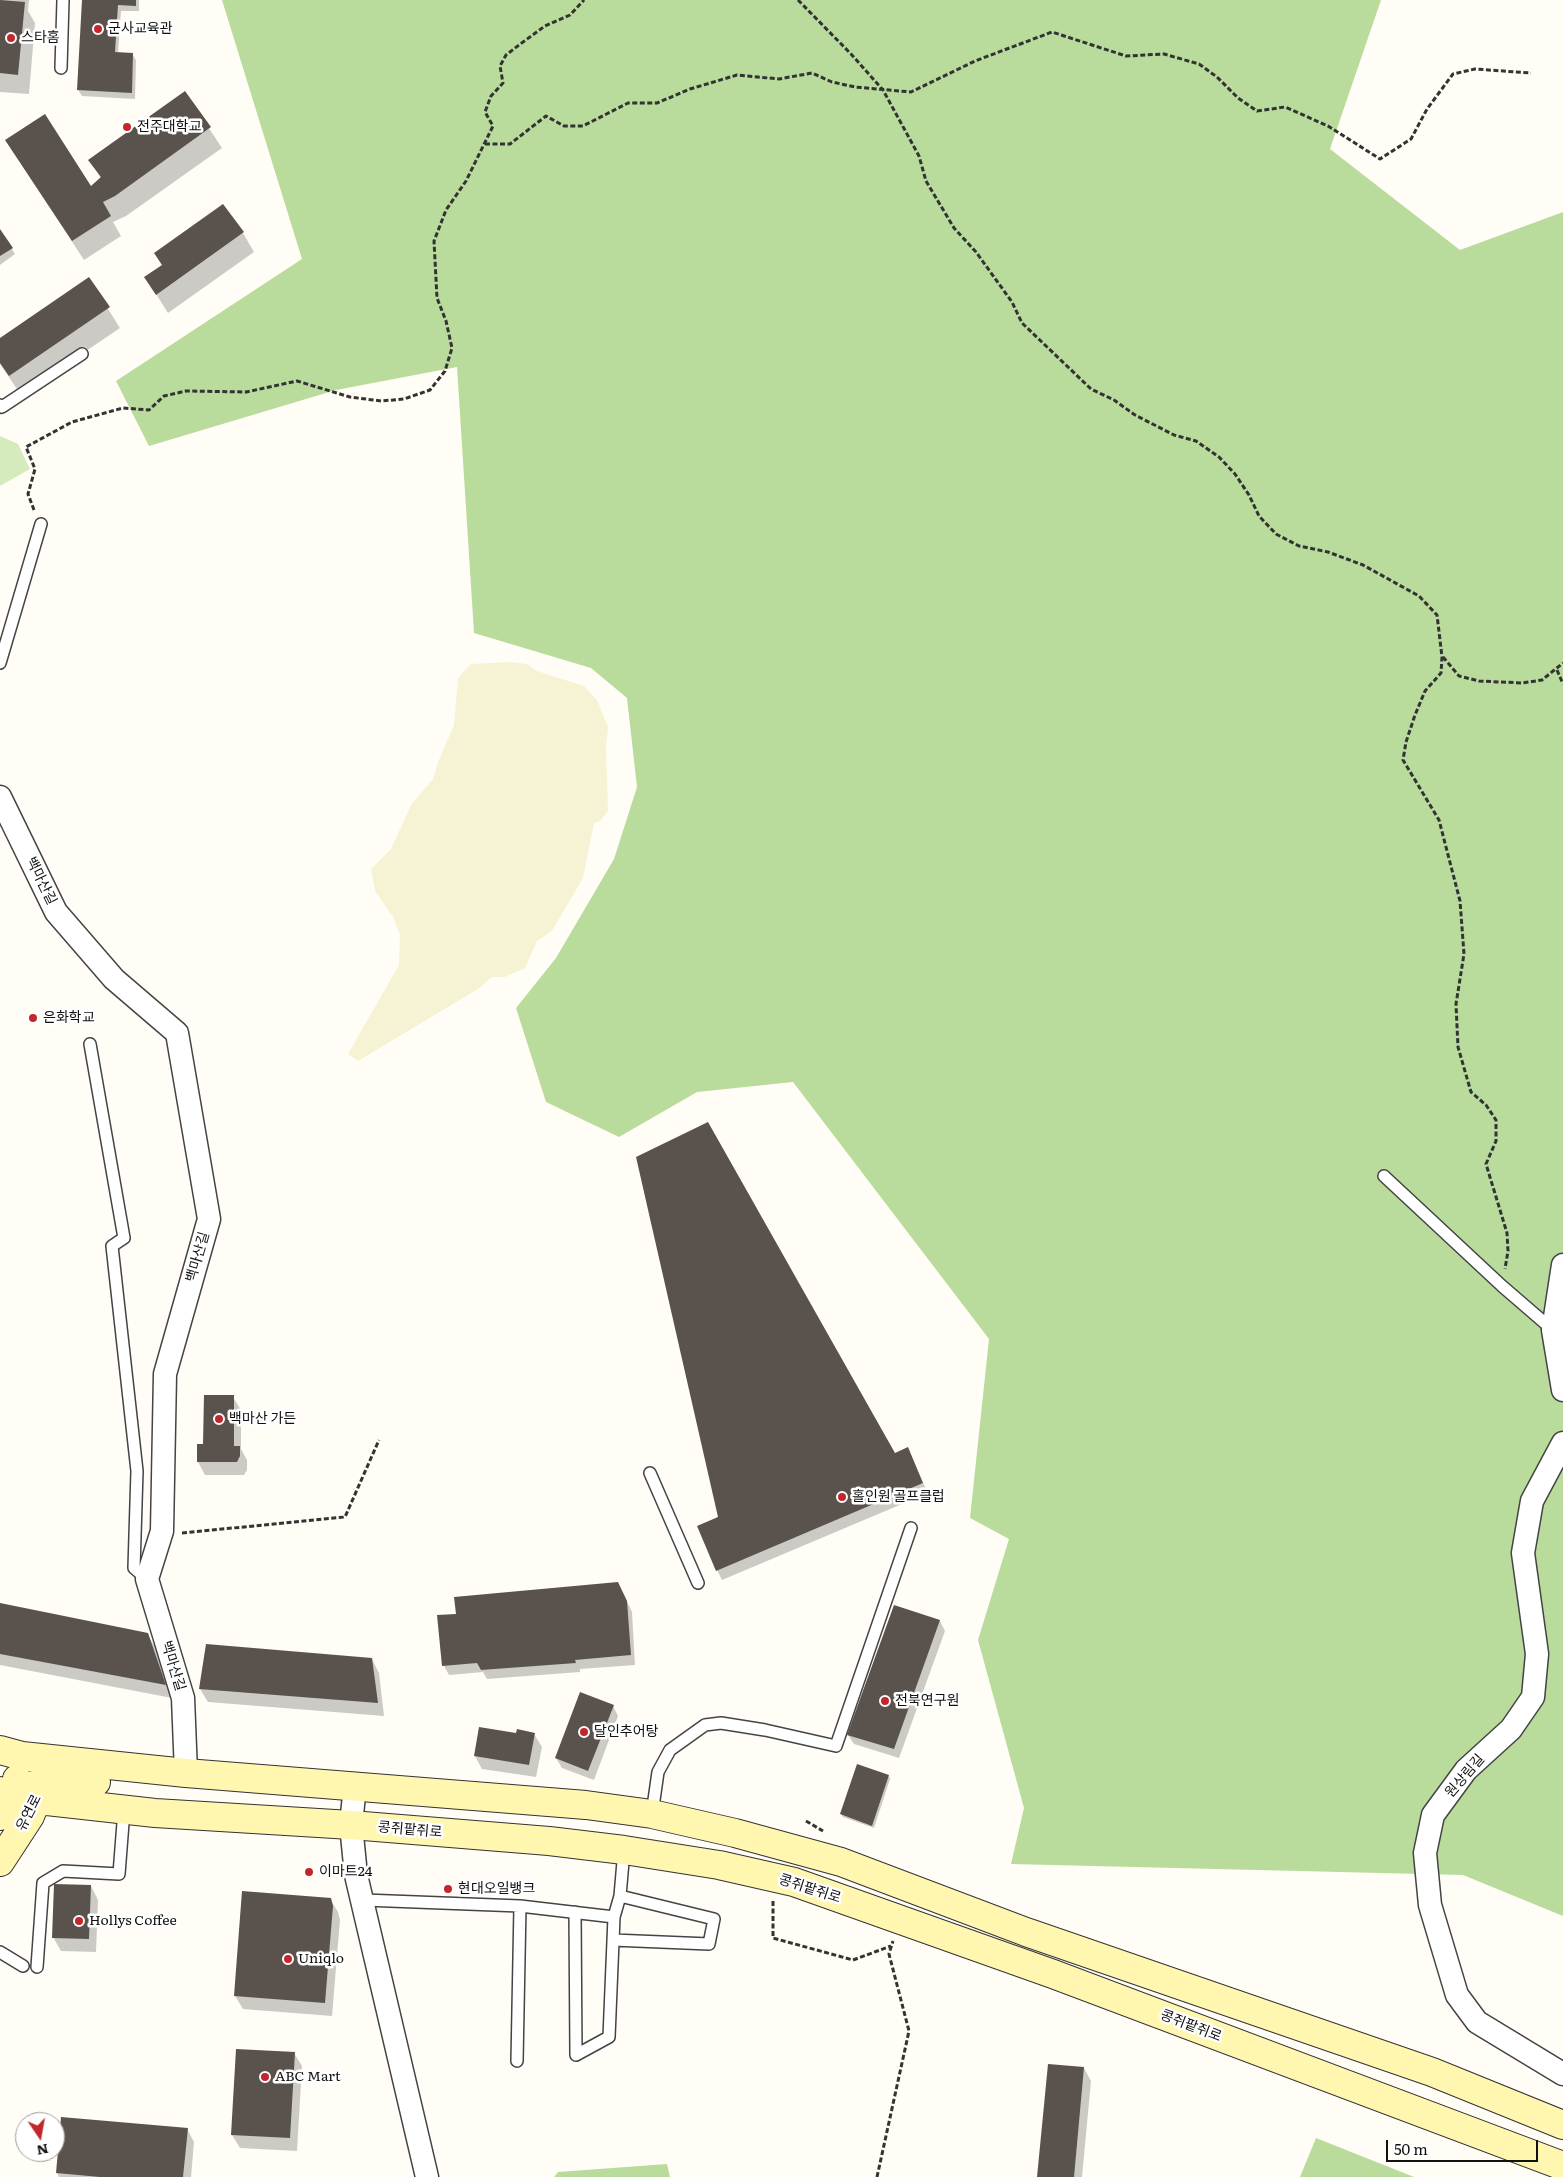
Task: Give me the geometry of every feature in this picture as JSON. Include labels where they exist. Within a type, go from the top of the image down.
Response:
[{"type":"main road","points":[[21,1781],[186,1773],[586,1804],[652,1814],[735,1833],[841,1862],[1026,1932],[1432,2072],[1563,2125]]},
{"type":"main road","points":[[21,1781],[200,1792],[228,1776]]},
{"type":"main road","name":"콩쥐팥쥐로","points":[[21,1781],[124,1810],[351,1824],[549,1841],[624,1850],[719,1865],[794,1882],[1053,1974],[1563,2166]]},
{"type":"main road","name":"유연로","points":[[0,1862],[30,1816],[21,1781]]},
{"type":"street","name":"백마산길","points":[[0,797],[56,912],[114,979],[177,1033],[209,1219],[165,1374],[161,1535],[147,1579],[183,1698],[186,1773]]},
{"type":"street","points":[[1563,1265],[1553,1330],[1563,1390]]},
{"type":"street","name":"원상림길","points":[[1563,1443],[1532,1501],[1523,1553],[1537,1654],[1533,1697],[1511,1729],[1466,1770],[1433,1815],[1425,1853],[1430,1906],[1457,1995],[1477,2022],[1563,2074]]},
{"type":"street","points":[[355,1785],[351,1824],[356,1875],[364,1900],[427,2177]]},
{"type":"lane","points":[[61,68],[63,0]]},
{"type":"lane","points":[[0,405],[2,407],[82,354]]},
{"type":"lane","points":[[0,663],[41,524]]},
{"type":"lane","points":[[90,1044],[124,1238],[112,1246],[137,1472],[134,1568],[147,1579]]},
{"type":"lane","points":[[1384,1176],[1502,1286],[1553,1330]]},
{"type":"lane","points":[[650,1473],[698,1583]]},
{"type":"lane","points":[[652,1814],[658,1772],[670,1750],[705,1725],[730,1724],[836,1746],[911,1528]]},
{"type":"lane","points":[[37,1967],[43,1883],[63,1871],[119,1874],[124,1810]]},
{"type":"lane","points":[[575,1912],[576,2056],[608,2036],[614,1917],[620,1896],[624,1850]]},
{"type":"lane","points":[[614,1940],[710,1944],[714,1919],[620,1896]]},
{"type":"lane","points":[[364,1900],[520,1906],[614,1917]]},
{"type":"lane","points":[[517,2061],[520,1906]]},
{"type":"lane","points":[[0,1952],[22,1966]]},
{"type":"path","points":[[41,524],[28,494],[35,469],[26,447],[72,422],[123,408],[149,410],[164,396],[186,391],[246,392],[297,380],[350,397],[381,401],[404,399],[430,390],[445,371],[452,348],[446,321],[437,298],[434,241],[446,210],[466,181],[493,126],[485,112],[492,96],[504,83],[500,66],[506,56],[545,26],[570,15],[584,0]]},
{"type":"path","points":[[798,0],[841,43],[883,90],[919,156],[926,181],[954,228],[976,252],[1012,302],[1022,323],[1091,389],[1114,400],[1134,415],[1174,435],[1196,441],[1219,457],[1235,474],[1249,494],[1260,516],[1276,534],[1299,546],[1328,552],[1363,565],[1419,596],[1437,615],[1442,657],[1440,673],[1425,691],[1406,742],[1403,760],[1439,820],[1460,901],[1464,954],[1456,1004],[1458,1047],[1472,1092],[1486,1105],[1496,1120],[1496,1141],[1486,1164],[1507,1233],[1508,1251],[1502,1286]]},
{"type":"path","points":[[485,144],[510,144],[546,116],[564,126],[583,126],[628,103],[657,103],[690,89],[737,75],[779,79],[812,73],[832,82],[883,90],[911,92],[975,62],[1052,32],[1126,56],[1164,54],[1199,64],[1217,77],[1238,98],[1257,111],[1285,107],[1328,126],[1380,159],[1411,139],[1427,109],[1453,74],[1475,69],[1531,73]]},
{"type":"path","points":[[1442,657],[1459,676],[1480,681],[1522,683],[1542,680],[1557,670],[1563,663]]},
{"type":"path","points":[[1557,670],[1563,684]]},
{"type":"path","points":[[161,1535],[345,1517],[379,1440]]},
{"type":"path","points":[[772,1877],[773,1938],[853,1960],[892,1945]]},
{"type":"path","points":[[877,2177],[909,2030],[889,1954],[900,1920]]},
{"type":"shaded area","points":[[510,662],[527,664],[537,671],[584,686],[597,700],[608,727],[606,746],[608,811],[600,821],[594,823],[583,878],[552,931],[537,941],[525,968],[505,977],[492,977],[478,989],[358,1061],[348,1054],[399,965],[400,935],[393,917],[375,891],[371,869],[391,849],[412,803],[433,779],[438,762],[454,725],[458,678],[471,664]]},
{"type":"green space","points":[[222,0],[1381,0],[1330,149],[1460,250],[1563,212],[1563,1916],[1463,1875],[1011,1864],[1024,1808],[978,1640],[1009,1539],[970,1518],[989,1339],[793,1082],[697,1092],[619,1137],[546,1102],[516,1008],[556,958],[614,859],[637,787],[627,698],[591,668],[474,633],[457,367],[336,390],[149,446],[116,381],[302,259]]},
{"type":"green space","points":[[0,436],[18,444],[30,469],[0,486]]},
{"type":"green space","points":[[1316,2138],[1414,2177],[1300,2177]]},
{"type":"green space","points":[[667,2164],[670,2177],[554,2177],[558,2172]]},
{"type":"building","name":"스타홈","points":[[0,0],[25,2],[18,75],[0,73]]},
{"type":"building","name":"군사교육관","points":[[82,0],[136,0],[136,6],[118,5],[115,52],[133,53],[132,93],[77,90]]},
{"type":"building","points":[[185,91],[211,127],[115,196],[103,202],[111,216],[72,241],[5,140],[45,114],[91,186],[101,177],[88,160]]},
{"type":"building","points":[[223,204],[244,232],[156,295],[144,277],[162,265],[154,253]]},
{"type":"building","points":[[0,229],[13,248],[0,256]]},
{"type":"building","points":[[89,277],[110,307],[9,376],[0,363],[0,338]]},
{"type":"building","points":[[708,1122],[895,1453],[908,1447],[923,1483],[716,1571],[697,1526],[718,1517],[636,1157]]},
{"type":"building","name":"백마산 가든","points":[[204,1395],[234,1395],[234,1446],[240,1446],[240,1456],[237,1462],[197,1462],[197,1444],[203,1444]]},
{"type":"building","points":[[618,1582],[627,1601],[631,1655],[575,1660],[576,1663],[481,1670],[477,1663],[442,1666],[437,1615],[456,1614],[454,1597]]},
{"type":"building","points":[[0,1603],[148,1633],[166,1685],[0,1654]]},
{"type":"building","name":"전북연구원","points":[[894,1605],[940,1620],[894,1749],[847,1735]]},
{"type":"building","points":[[206,1644],[372,1658],[378,1703],[199,1689]]},
{"type":"building","name":"달인추어탕","points":[[580,1692],[614,1705],[588,1771],[555,1758]]},
{"type":"building","points":[[479,1727],[516,1733],[517,1729],[535,1733],[529,1765],[474,1756]]},
{"type":"building","points":[[857,1764],[889,1775],[872,1826],[840,1814]]},
{"type":"building","points":[[54,1884],[91,1885],[89,1939],[52,1938]]},
{"type":"building","points":[[242,1891],[331,1898],[333,1906],[325,2003],[234,1996]]},
{"type":"building","points":[[236,2049],[295,2052],[290,2138],[231,2135]]},
{"type":"building","points":[[1048,2064],[1084,2067],[1074,2177],[1037,2177]]},
{"type":"building","points":[[65,2117],[188,2128],[183,2177],[100,2177],[56,2173],[57,2162],[65,2162]]},
{"type":"place","name":"군사교육관","points":[[98,29]]},
{"type":"place","name":"스타홈","points":[[11,38]]},
{"type":"place","name":"전주대학교","points":[[127,127]]},
{"type":"place","name":"은화학교","points":[[33,1018]]},
{"type":"place","name":"백마산 가든","points":[[219,1419]]},
{"type":"place","name":"홀인원 골프클럽","points":[[842,1497]]},
{"type":"place","name":"전북연구원","points":[[885,1701]]},
{"type":"place","name":"달인추어탕","points":[[584,1732]]},
{"type":"place","name":"이마트24","points":[[309,1872]]},
{"type":"place","name":"현대오일뱅크","points":[[448,1889]]},
{"type":"place","name":"Hollys Coffee","points":[[79,1921]]},
{"type":"place","name":"Uniqlo","points":[[288,1959]]},
{"type":"place","name":"ABC Mart","points":[[265,2077]]}]
